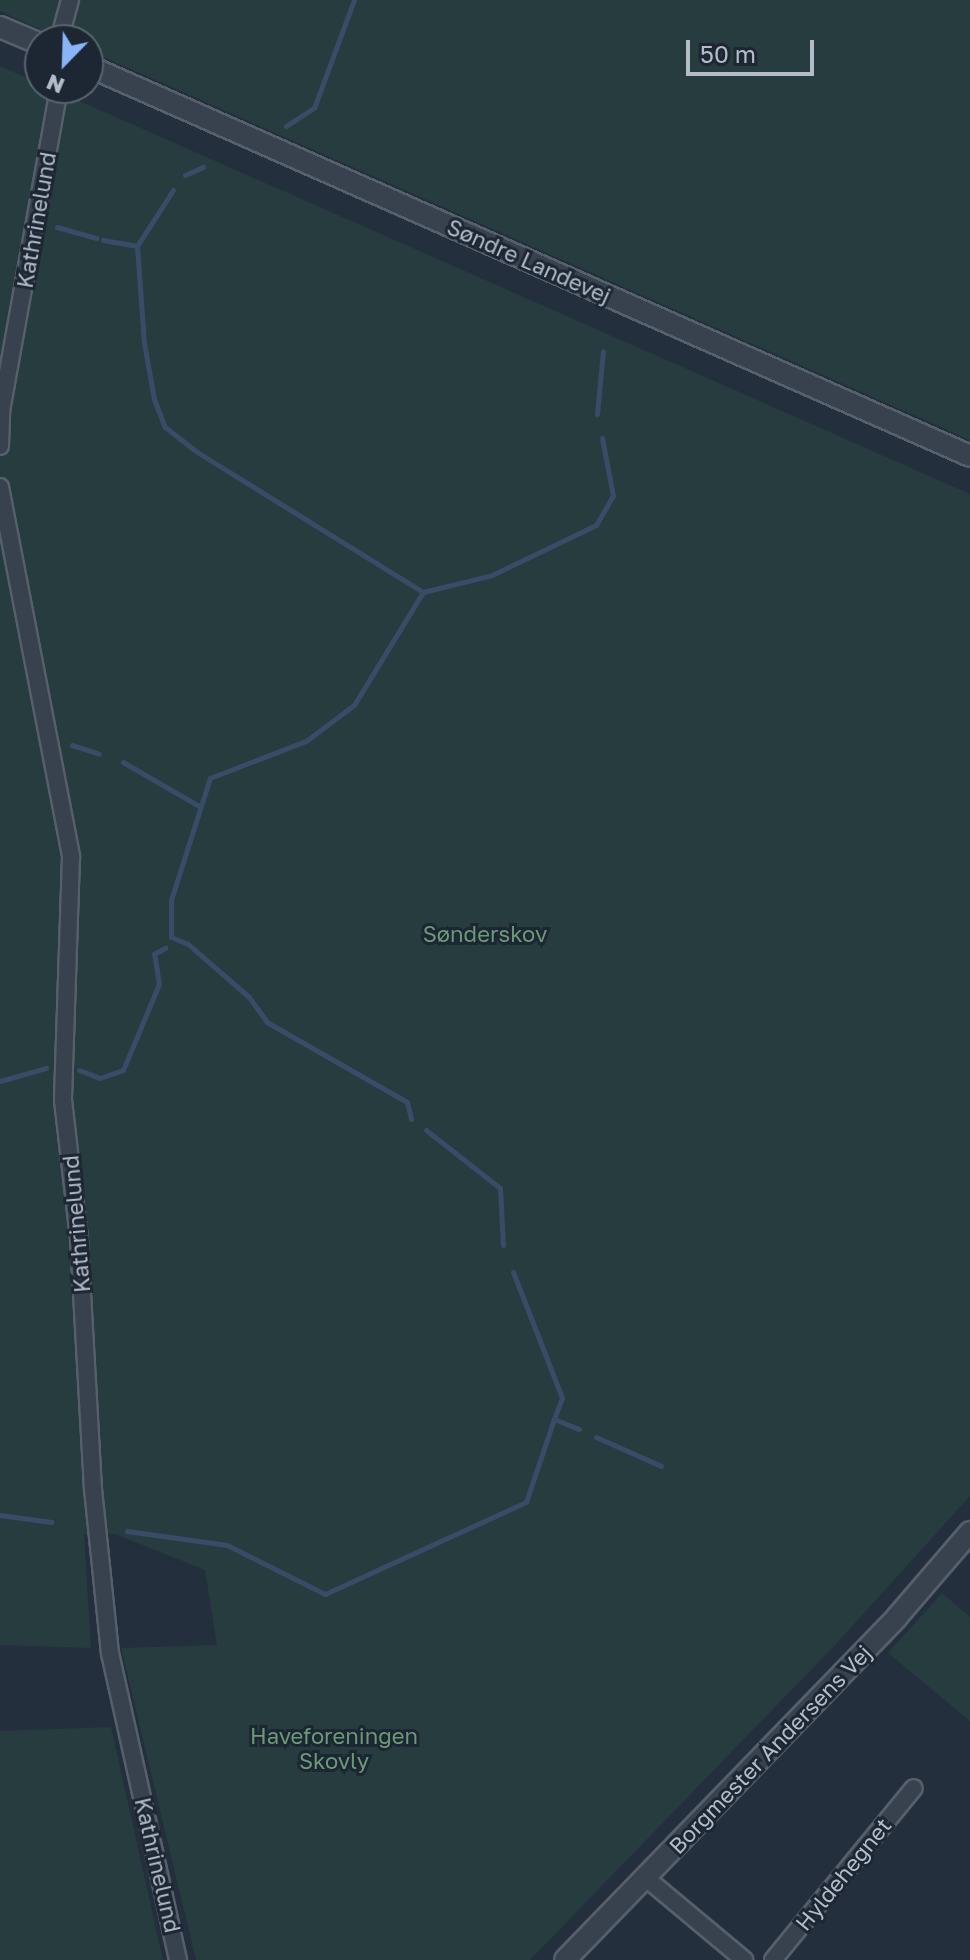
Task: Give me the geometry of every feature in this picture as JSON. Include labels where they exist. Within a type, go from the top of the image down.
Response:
[{"type":"street","points":[[63,24],[70,0]]},
{"type":"street","points":[[0,27],[24,37]]},
{"type":"street","name":"Søndre Landevej","points":[[104,73],[970,456]]},
{"type":"street","name":"Kathrinelund","points":[[0,446],[1,411],[56,104]]},
{"type":"street","name":"Kathrinelund","points":[[0,487],[71,857],[63,1100],[79,1239],[93,1489],[110,1653],[178,1960]]},
{"type":"street","name":"Borgmester Andersens Vej","points":[[565,1960],[897,1617],[970,1532]]},
{"type":"street","name":"Hyldehegnet","points":[[773,1960],[914,1788]]},
{"type":"street","points":[[646,1878],[741,1959]]},
{"type":"green space","points":[[0,0],[970,0],[970,440],[104,57],[104,24],[29,24],[0,11]]},
{"type":"green space","name":"Sønderskov","points":[[0,66],[24,77],[24,104],[86,104],[970,494],[970,1496],[836,1644],[530,1960],[196,1960],[121,1648],[217,1645],[205,1570],[115,1534],[84,1534],[91,1648],[0,1645]]},
{"type":"green space","points":[[942,1593],[970,1617],[970,1721],[888,1653]]},
{"type":"green space","points":[[111,1727],[163,1960],[0,1960],[0,1731]]},
{"type":"waterway","points":[[286,126],[314,108],[354,0]]},
{"type":"waterway","points":[[185,175],[203,167]]},
{"type":"waterway","points":[[173,190],[137,246],[144,343],[154,399],[165,427],[197,452],[423,592]]},
{"type":"waterway","points":[[57,227],[96,238]]},
{"type":"waterway","points":[[103,240],[137,246]]},
{"type":"waterway","points":[[597,414],[603,351]]},
{"type":"waterway","points":[[411,1119],[407,1102],[267,1022],[249,997],[188,944],[171,937],[171,900],[210,778],[306,741],[354,705],[423,592],[492,575],[596,525],[613,496],[602,438]]},
{"type":"waterway","points":[[72,745],[99,754]]},
{"type":"waterway","points":[[123,762],[199,806]]},
{"type":"waterway","points":[[79,1070],[100,1078],[123,1070],[159,984],[154,954],[165,948]]},
{"type":"waterway","points":[[0,1081],[46,1068]]},
{"type":"waterway","points":[[426,1130],[500,1188],[503,1245]]},
{"type":"waterway","points":[[513,1272],[562,1398],[554,1419]]},
{"type":"waterway","points":[[127,1531],[227,1545],[325,1594],[526,1502],[554,1419],[579,1429]]},
{"type":"waterway","points":[[596,1437],[661,1466]]},
{"type":"waterway","points":[[0,1515],[52,1522]]},
{"type":"park label","name":"Haveforeningen Skovly","points":[[334,1748]]}]
